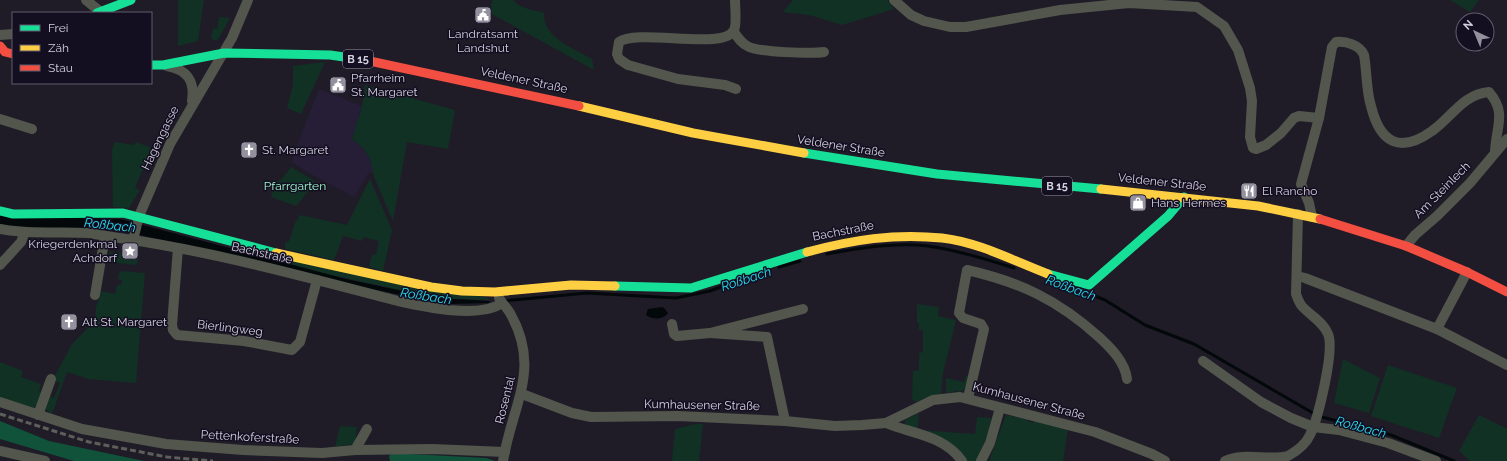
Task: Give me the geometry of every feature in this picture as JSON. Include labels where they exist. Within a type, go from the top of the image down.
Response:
[{"type":"main road","points":[[102,12],[131,0]]},
{"type":"main road","points":[[12,43],[8,42],[0,46],[5,52],[12,54]]},
{"type":"main road","name":"Veldener Straße","points":[[155,64],[224,53],[275,53],[338,56],[523,93],[693,133],[796,152],[938,174],[1184,197],[1258,206],[1312,217],[1406,246],[1467,272],[1507,292]]},
{"type":"main road","name":"Bachstraße","points":[[0,211],[24,214],[123,214],[136,228],[222,240],[353,271],[431,287],[462,291],[499,300],[571,285],[690,288],[841,243],[885,236],[942,238],[956,241],[993,252],[1057,278],[1089,285],[1168,216],[1184,197]]},
{"type":"street","points":[[86,0],[99,12]]},
{"type":"street","name":"Hagengasse","points":[[136,228],[170,144],[192,104],[224,53],[248,0]]},
{"type":"street","points":[[735,0],[734,32],[745,45],[758,50],[814,54],[824,52]]},
{"type":"street","points":[[894,0],[911,15],[923,21],[950,28],[966,27],[1060,10],[1129,3],[1197,4],[1224,26],[1238,50],[1250,88],[1252,102],[1250,136],[1253,148],[1256,149],[1266,145],[1281,133],[1294,118],[1299,116],[1319,118],[1301,184],[1309,203],[1312,217]]},
{"type":"street","points":[[734,32],[728,36],[697,40],[633,37],[619,42],[617,54],[620,59],[628,65],[678,79],[725,85],[736,89]]},
{"type":"street","points":[[0,35],[12,34]]},
{"type":"street","name":"Am Steinlech","points":[[1319,118],[1332,47],[1336,42],[1346,42],[1359,48],[1364,54],[1370,105],[1377,124],[1388,138],[1396,144],[1402,145],[1415,141],[1432,131],[1469,98],[1480,92],[1489,92],[1504,107],[1506,114],[1502,130],[1495,144],[1495,152]]},
{"type":"street","name":"Veldener Straße","points":[[155,64],[182,71],[191,80],[193,86],[192,104]]},
{"type":"street","points":[[0,119],[32,129]]},
{"type":"street","name":"Am Steinlech","points":[[1406,246],[1415,235],[1437,216],[1470,183],[1507,139]]},
{"type":"street","points":[[1225,461],[1240,458],[1271,460],[1288,456],[1303,445],[1314,424],[1321,405],[1330,341],[1326,330],[1301,305],[1296,294],[1298,214]]},
{"type":"street","name":"Bachstraße","points":[[0,229],[25,232],[105,236],[136,228],[178,248],[317,280],[419,306],[462,310],[485,310],[499,300]]},
{"type":"street","points":[[0,265],[21,242],[25,232]]},
{"type":"street","points":[[95,295],[105,236]]},
{"type":"street","name":"Bierlingweg","points":[[178,248],[172,325],[173,330],[177,335],[244,341],[292,350],[300,342],[317,280]]},
{"type":"street","points":[[968,398],[984,330],[981,324],[966,320],[960,315],[959,306],[967,270],[1000,278],[1049,300],[1069,311],[1108,345],[1126,370],[1127,379]]},
{"type":"street","points":[[1438,329],[1467,272]]},
{"type":"street","points":[[1297,276],[1438,329],[1507,365]]},
{"type":"street","name":"Rosental","points":[[499,300],[509,312],[522,342],[526,368],[522,394],[504,457]]},
{"type":"street","points":[[672,324],[674,334],[678,336],[710,333],[803,309]]},
{"type":"street","points":[[763,319],[785,421]]},
{"type":"street","points":[[710,333],[767,338]]},
{"type":"street","points":[[1203,361],[1261,402],[1291,418],[1388,443],[1436,461]]},
{"type":"street","points":[[38,415],[51,379]]},
{"type":"street","name":"Kumhausener Straße","points":[[522,394],[572,413],[591,417],[678,416],[785,421],[834,426],[886,423],[931,437],[945,445],[962,461]]},
{"type":"street","name":"Kumhausener Straße","points":[[886,423],[933,400],[952,397],[968,398],[1000,408],[1095,432],[1152,454],[1165,461]]},
{"type":"street","name":"Pettenkoferstraße","points":[[0,402],[82,429],[166,444],[243,450],[322,453],[355,450],[432,449],[504,457]]},
{"type":"street","points":[[981,461],[990,443],[1000,408]]},
{"type":"street","points":[[355,450],[367,428]]},
{"type":"street","points":[[0,451],[45,461]]},
{"type":"shaded area","points":[[319,89],[362,106],[352,139],[364,149],[370,159],[373,172],[368,174],[354,197],[307,172],[292,162]]},
{"type":"green space","points":[[178,0],[204,0],[198,41],[178,46]]},
{"type":"green space","points":[[492,0],[513,0],[522,7],[542,12],[549,30],[554,36],[569,47],[592,59],[594,70],[490,13]]},
{"type":"green space","points":[[793,0],[887,0],[894,9],[842,25],[809,15],[783,12]]},
{"type":"green space","points":[[1450,0],[1479,0],[1470,12]]},
{"type":"green space","points":[[219,17],[230,18],[219,38],[215,41],[211,38],[213,28],[217,29]]},
{"type":"green space","points":[[325,62],[301,114],[287,108],[293,85],[293,66]]},
{"type":"green space","points":[[365,85],[455,110],[448,149],[407,142],[393,221],[374,177],[370,159],[364,149],[352,139],[362,106]]},
{"type":"green space","points":[[115,142],[134,145],[136,142],[160,151],[158,158],[149,154],[135,188],[140,190],[129,208],[113,207],[112,149]]},
{"type":"green space","name":"Pfarrgarten","points":[[291,167],[313,180],[315,183],[296,206],[271,197],[274,184],[282,179]]},
{"type":"green space","points":[[370,179],[392,230],[383,271],[369,267],[372,254],[376,255],[379,241],[363,237],[362,241],[343,236],[334,260],[285,249],[285,243],[289,241],[295,223],[300,215],[347,225]]},
{"type":"green space","points":[[135,244],[140,245],[137,265],[109,262],[110,251],[112,253],[134,254]]},
{"type":"green space","points":[[252,253],[488,298],[489,300],[436,298],[290,266]]},
{"type":"green space","points":[[120,271],[145,273],[136,383],[88,379],[67,372],[52,414],[45,409],[49,396],[54,398],[60,383],[53,380],[72,344],[95,319],[96,307],[102,291],[115,294],[117,285],[121,285],[122,280],[118,279]]},
{"type":"green space","points":[[917,304],[939,307],[938,316],[956,320],[943,373],[941,394],[916,402],[912,399],[913,371],[919,370],[919,353],[923,352],[923,331],[919,330],[919,323],[917,323]]},
{"type":"green space","points":[[1343,359],[1380,378],[1369,413],[1334,403]]},
{"type":"green space","points":[[0,362],[23,371],[21,377],[41,384],[39,391],[42,393],[35,407],[33,408],[0,397]]},
{"type":"green space","points":[[1388,365],[1457,388],[1439,438],[1371,416]]},
{"type":"green space","points":[[966,376],[969,376],[964,390],[959,392],[954,390],[953,392],[946,393],[946,378],[964,382]]},
{"type":"green space","points":[[919,413],[918,430],[975,434],[977,417],[991,418],[988,434],[976,461],[966,461],[905,427],[905,420]]},
{"type":"green space","points":[[1006,415],[1027,419],[1027,421],[1033,423],[1034,420],[1068,429],[1063,461],[989,461]]},
{"type":"green space","points":[[1479,415],[1507,429],[1507,461],[1470,461],[1459,451]]},
{"type":"green space","points":[[0,421],[49,441],[144,461],[74,461],[0,439]]},
{"type":"green space","points":[[696,424],[703,424],[699,461],[672,461],[675,429]]},
{"type":"green space","points":[[340,426],[357,427],[355,444],[335,447]]},
{"type":"green space","points":[[392,453],[486,458],[495,461],[390,461],[389,456]]},
{"type":"water","points":[[0,216],[120,219],[346,279],[436,298],[490,301],[489,303],[451,304],[414,298],[248,262],[128,232],[80,228],[16,228],[0,226]]},
{"type":"water","points":[[662,307],[668,313],[663,317],[654,318],[646,315],[648,309]]},
{"type":"waterway","name":"Roßbach","points":[[827,254],[877,246],[915,245],[961,252],[1014,268]]},
{"type":"waterway","name":"Roßbach","points":[[779,267],[800,261]]},
{"type":"waterway","name":"Roßbach","points":[[504,301],[587,293],[676,298],[710,291],[739,280]]},
{"type":"waterway","name":"Roßbach","points":[[1080,290],[1105,300],[1145,325],[1194,344],[1318,416],[1391,435],[1454,461]]},
{"type":"railway","points":[[0,414],[89,442],[167,457],[213,461]]},
{"type":"traffic: fast","points":[[100,12],[131,0]]},
{"type":"traffic: fast","points":[[152,65],[163,65],[224,53],[330,55],[365,60]]},
{"type":"traffic: fast","points":[[804,153],[937,174],[1101,189]]},
{"type":"traffic: fast","points":[[1048,274],[1089,285],[1168,216],[1184,197]]},
{"type":"traffic: fast","points":[[0,211],[13,214],[123,213],[276,253]]},
{"type":"traffic: fast","points":[[615,286],[691,288],[807,252]]},
{"type":"traffic: slow","points":[[579,106],[693,133],[804,153]]},
{"type":"traffic: slow","points":[[1101,189],[1258,206],[1320,219]]},
{"type":"traffic: slow","points":[[807,252],[840,244],[890,237],[907,236],[942,238],[969,243],[1048,274]]},
{"type":"traffic: slow","points":[[276,253],[431,287],[462,291],[495,292],[571,285],[615,286]]},
{"type":"traffic: jam","points":[[0,46],[5,52],[12,54]]},
{"type":"traffic: jam","points":[[365,60],[579,106]]},
{"type":"traffic: jam","points":[[1320,219],[1406,246],[1467,272],[1507,292]]},
{"type":"place","name":"Landratsamt Landshut","points":[[483,15]]},
{"type":"place","name":"Pfarrheim St. Margaret","points":[[338,85]]},
{"type":"place","name":"St. Margaret","points":[[249,150]]},
{"type":"place","name":"El Rancho","points":[[1249,191]]},
{"type":"place","name":"Hans Hermes","points":[[1138,203]]},
{"type":"place","name":"Kriegerdenkmal Achdorf","points":[[130,251]]},
{"type":"place","name":"Alt St. Margaret","points":[[69,322]]}]
